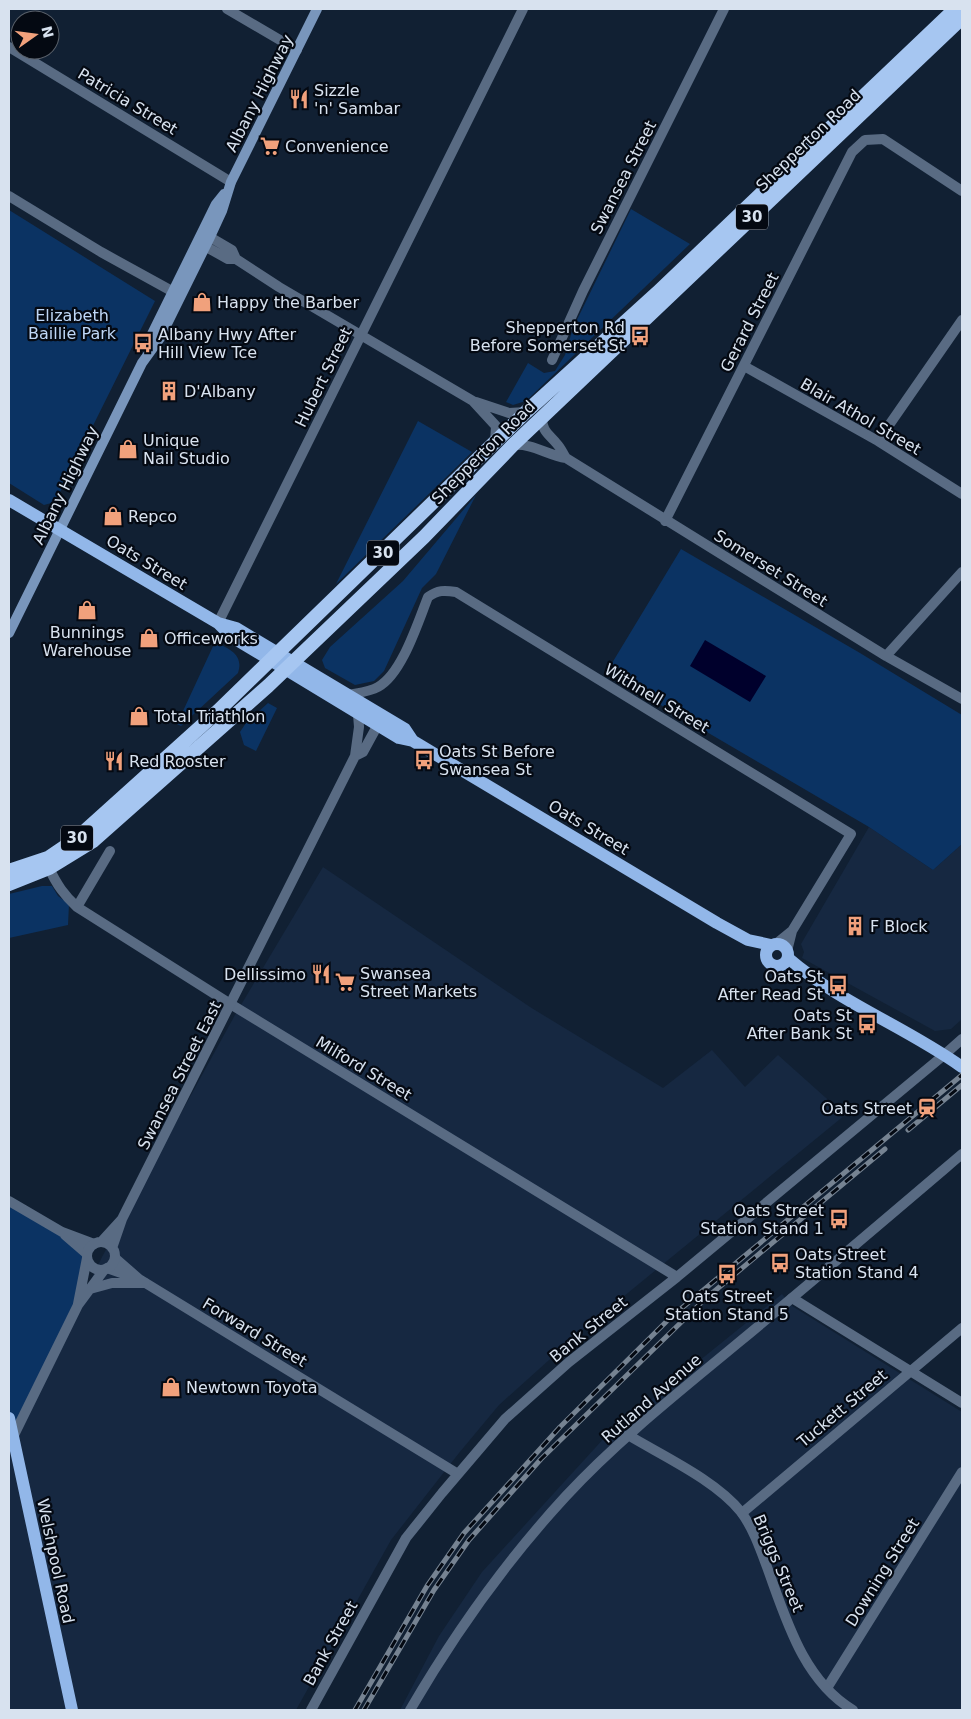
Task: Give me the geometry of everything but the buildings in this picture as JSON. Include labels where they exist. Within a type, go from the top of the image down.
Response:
[{"type":"highway","name":"Shepperton Road","points":[[9,871],[48,858],[76,839],[275,657],[526,412],[657,293],[955,9]]},
{"type":"highway","name":"Shepperton Road","points":[[9,884],[50,868],[75,854],[114,825],[290,666],[424,537],[542,417],[962,18]]},
{"type":"main road","name":"Albany Highway","points":[[9,633],[149,350],[160,338],[177,294],[203,240],[222,211],[231,182],[317,9]]},
{"type":"main road","name":"Oats Street","points":[[9,500],[218,623],[232,637],[290,666],[358,714],[404,729],[413,741],[717,923],[748,940],[771,949]]},
{"type":"main road","name":"Oats Street","points":[[290,666],[348,695],[380,720]]},
{"type":"main road","points":[[785,958],[770,964],[771,949],[783,946],[785,958],[808,975],[856,1006],[944,1054],[962,1067]]},
{"type":"main road","name":"Welshpool Road","points":[[9,1418],[72,1710]]},
{"type":"street","points":[[227,9],[297,50]]},
{"type":"street","name":"Hubert Street","points":[[218,623],[523,9]]},
{"type":"street","name":"Swansea Street","points":[[552,360],[585,286],[724,9]]},
{"type":"street","name":"Patricia Street","points":[[9,47],[231,182]]},
{"type":"street","name":"Gerard Street","points":[[665,521],[852,152],[865,140],[882,139],[962,191]]},
{"type":"street","points":[[9,196],[100,252],[177,294]]},
{"type":"street","points":[[203,240],[232,250],[236,259],[360,336],[473,401],[509,413],[526,412]]},
{"type":"street","points":[[878,441],[962,320]]},
{"type":"street","name":"Blair Athol Street","points":[[744,366],[878,441],[962,494]]},
{"type":"street","points":[[473,401],[496,426],[495,442]]},
{"type":"street","name":"Somerset Street","points":[[542,417],[544,430],[548,437],[557,444],[566,458]]},
{"type":"street","name":"Somerset Street","points":[[513,445],[530,445],[550,455],[566,458],[886,656],[962,699]]},
{"type":"street","points":[[886,656],[962,572]]},
{"type":"street","name":"Withnell Street","points":[[348,695],[379,687],[398,666],[428,597],[436,592],[445,590],[456,592],[851,834],[792,931]]},
{"type":"street","name":"Swansea Street East","points":[[106,1269],[114,1253],[122,1220],[232,1005],[355,756],[358,714]]},
{"type":"street","name":"Swansea Street East","points":[[355,756],[363,752],[380,720]]},
{"type":"street","points":[[77,907],[110,851]]},
{"type":"street","name":"Milford Street","points":[[50,868],[56,884],[65,897],[77,907],[232,1005],[677,1277]]},
{"type":"street","points":[[771,949],[792,931]]},
{"type":"street","points":[[785,958],[792,931]]},
{"type":"street","name":"Bank Street","points":[[310,1710],[402,1545],[458,1474],[524,1400],[677,1277],[962,1039]]},
{"type":"street","name":"Rutland Avenue","points":[[410,1710],[445,1651],[503,1568],[566,1496],[628,1435],[962,1154]]},
{"type":"street","points":[[9,1201],[62,1232],[98,1243]]},
{"type":"street","name":"Swansea Street East","points":[[87,1256],[122,1220]]},
{"type":"street","points":[[62,1232],[87,1256],[78,1305]]},
{"type":"street","name":"Forward Street","points":[[98,1243],[114,1253],[142,1281]]},
{"type":"street","name":"Forward Street","points":[[87,1256],[94,1268],[106,1269],[142,1281],[458,1474]]},
{"type":"street","points":[[13,1437],[78,1305],[106,1269]]},
{"type":"street","points":[[90,1289],[112,1283],[142,1281]]},
{"type":"street","points":[[792,1298],[962,1403]]},
{"type":"street","name":"Tuckett Street","points":[[742,1513],[962,1328]]},
{"type":"street","name":"Briggs Street","points":[[628,1435],[716,1488],[742,1513],[756,1538],[804,1659],[827,1688],[853,1710]]},
{"type":"street","name":"Downing Street","points":[[827,1688],[962,1472]]},
{"type":"shaded area","points":[[705,640],[766,676],[750,702],[690,666]]},
{"type":"shaded area","points":[[869,827],[933,870],[962,844],[962,1019],[951,1029],[935,1031],[802,958],[804,952],[801,944]]},
{"type":"shaded area","points":[[323,867],[530,1007],[663,1088],[712,1050],[745,1087],[778,1055],[845,1115],[579,1333],[499,1405],[391,1540],[296,1710],[9,1710],[9,1442],[10,1447],[102,1257],[235,1015]]},
{"type":"shaded area","points":[[782,1294],[792,1306],[962,1412],[962,1710],[400,1710],[439,1636],[482,1572],[606,1436]]},
{"type":"green space","points":[[631,209],[690,244],[526,401],[513,405],[506,402],[528,363],[544,373],[555,371],[565,355],[573,328]]},
{"type":"green space","name":"Elizabeth Baillie Park","points":[[9,210],[155,301],[55,502],[44,505],[9,483]]},
{"type":"green space","points":[[418,421],[472,452],[336,584]]},
{"type":"green space","points":[[476,495],[436,574],[422,588],[384,671],[374,681],[355,685],[325,668],[322,660],[330,647],[403,581]]},
{"type":"green space","points":[[681,549],[860,653],[962,715],[962,844],[933,870],[869,827],[606,673]]},
{"type":"green space","points":[[215,642],[230,650],[237,657],[239,662],[238,673],[181,726],[177,724]]},
{"type":"green space","points":[[268,703],[277,708],[256,751],[244,745],[240,732],[246,723]]},
{"type":"green space","points":[[42,886],[52,886],[58,896],[69,904],[68,925],[9,938],[9,894]]},
{"type":"green space","points":[[9,1203],[63,1234],[87,1258],[76,1307],[13,1437],[9,1418]]},
{"type":"railway","points":[[355,1710],[427,1586],[464,1533],[560,1427],[671,1317],[962,1075]]},
{"type":"railway","points":[[908,1130],[962,1085]]},
{"type":"railway","points":[[364,1710],[434,1590],[469,1540],[541,1459],[705,1299],[885,1149]]},
{"type":"place","name":"Sizzle 'n' Sambar","points":[[299,99]]},
{"type":"place","name":"Convenience","points":[[270,146]]},
{"type":"place","name":"Happy the Barber","points":[[202,302]]},
{"type":"place","name":"Shepperton Rd Before Somerset St","points":[[640,336]]},
{"type":"place","name":"Albany Hwy After Hill View Tce","points":[[143,343]]},
{"type":"place","name":"D'Albany","points":[[169,391]]},
{"type":"place","name":"Unique Nail Studio","points":[[128,449]]},
{"type":"place","name":"Repco","points":[[113,516]]},
{"type":"place","name":"Bunnings Warehouse","points":[[87,610]]},
{"type":"place","name":"Officeworks","points":[[149,638]]},
{"type":"place","name":"Total Triathlon","points":[[139,716]]},
{"type":"place","name":"Oats St Before Swansea St","points":[[424,760]]},
{"type":"place","name":"Red Rooster","points":[[114,761]]},
{"type":"place","name":"F Block","points":[[855,926]]},
{"type":"place","name":"Dellissimo","points":[[321,974]]},
{"type":"place","name":"Swansea Street Markets","points":[[345,982]]},
{"type":"place","name":"Oats St After Read St","points":[[838,985]]},
{"type":"place","name":"Oats St After Bank St","points":[[867,1024]]},
{"type":"place","name":"Oats Street","points":[[927,1108]]},
{"type":"place","name":"Oats Street Station Stand 1","points":[[839,1219]]},
{"type":"place","name":"Oats Street Station Stand 4","points":[[780,1263]]},
{"type":"place","name":"Oats Street Station Stand 5","points":[[727,1274]]},
{"type":"place","name":"Newtown Toyota","points":[[171,1387]]}]
